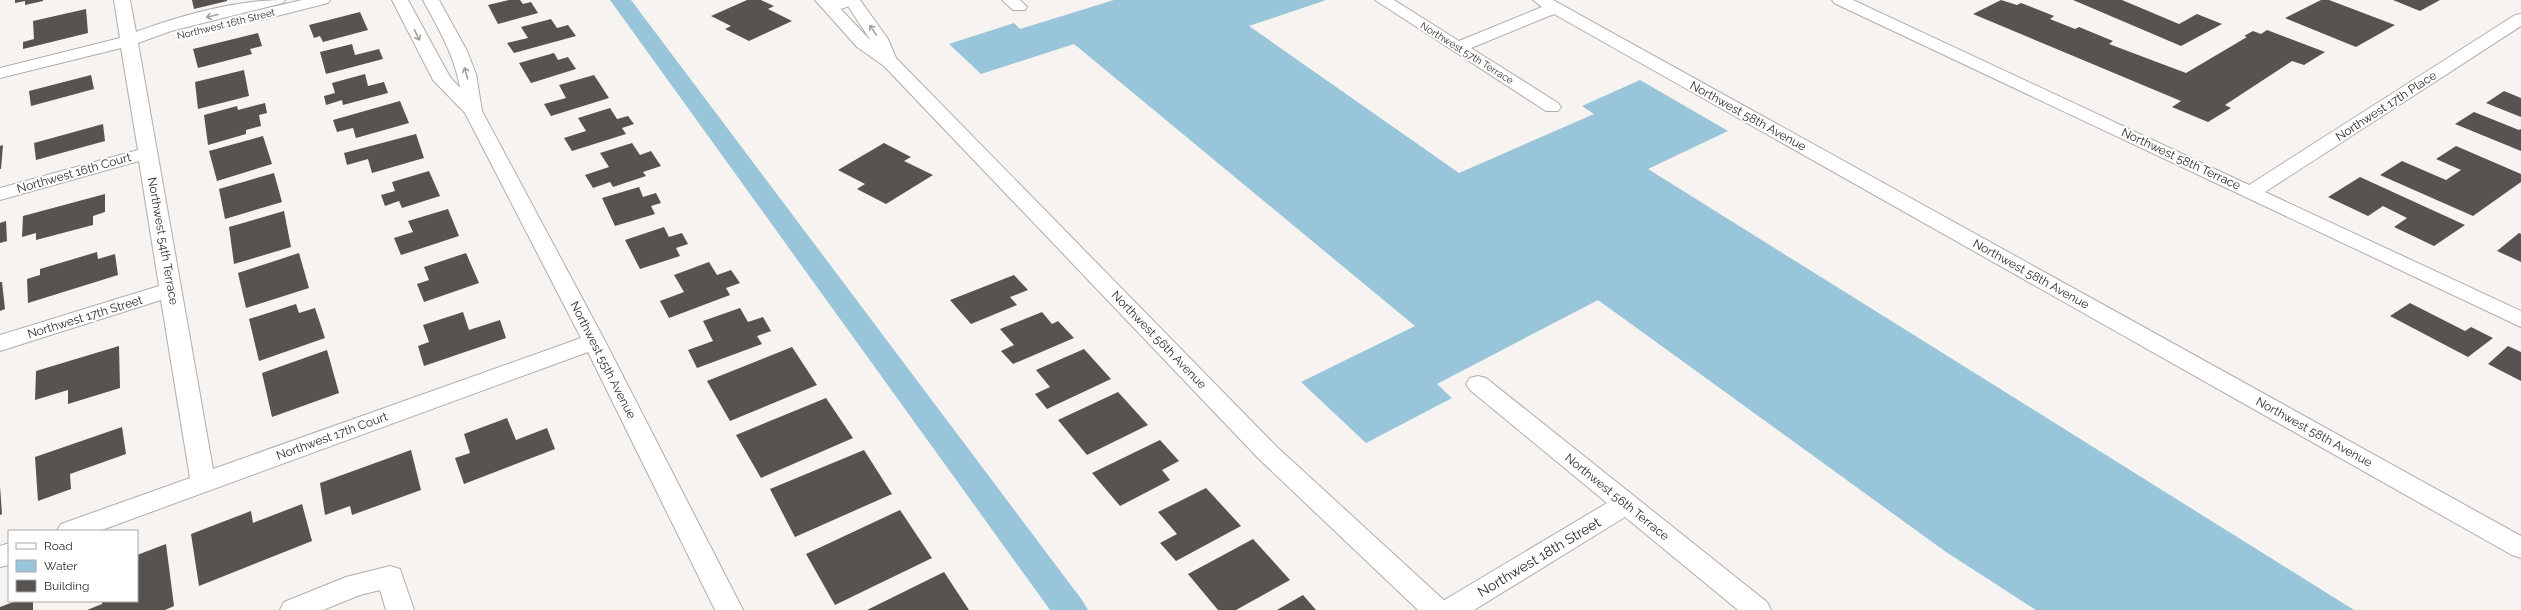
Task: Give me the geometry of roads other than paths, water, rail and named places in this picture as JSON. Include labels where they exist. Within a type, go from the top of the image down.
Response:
[{"type":"street","name":"Northwest 54th Terrace","points":[[122,0],[203,483]]},
{"type":"street","name":"Northwest 16th Street","points":[[0,73],[128,41],[165,27],[277,0]]},
{"type":"street","name":"Northwest 16th Street","points":[[128,41],[165,39],[322,0]]},
{"type":"street","name":"Northwest 55th Avenue","points":[[400,0],[442,80],[473,111],[594,341],[729,610]]},
{"type":"street","name":"Northwest 55th Avenue","points":[[431,0],[458,51],[467,74],[473,111]]},
{"type":"street","points":[[826,3],[850,0]]},
{"type":"street","name":"Northwest 56th Avenue","points":[[850,0],[879,40],[890,62]]},
{"type":"street","name":"Northwest 57th Terrace","points":[[1383,0],[1552,106]]},
{"type":"street","name":"Northwest 58th Terrace","points":[[1840,0],[2521,320]]},
{"type":"street","name":"Northwest 56th Avenue","points":[[826,3],[863,43],[890,62],[1268,453],[1436,610]]},
{"type":"street","points":[[1458,47],[1548,4]]},
{"type":"street","name":"Northwest 58th Avenue","points":[[1548,4],[2521,548]]},
{"type":"street","name":"Northwest 17th Place","points":[[2251,192],[2521,19]]},
{"type":"street","name":"Northwest 16th Court","points":[[0,194],[148,153]]},
{"type":"street","name":"Northwest 17th Street","points":[[0,344],[171,290]]},
{"type":"street","name":"Northwest 17th Court","points":[[73,530],[594,341]]},
{"type":"street","name":"Northwest 56th Terrace","points":[[1478,384],[1757,610]]},
{"type":"street","name":"Northwest 18th Street","points":[[1451,610],[1626,504]]},
{"type":"street","points":[[294,610],[356,585],[390,577],[400,610]]},
{"type":"water","points":[[1114,0],[1326,0],[1249,26],[1459,173],[1594,114],[1582,106],[1640,80],[1728,131],[1648,169],[2354,610],[2036,610],[1946,552],[1598,300],[1437,384],[1452,398],[1366,443],[1301,382],[1415,326],[1074,44],[981,74],[949,44],[1014,23],[1020,29]]},
{"type":"waterway","points":[[620,0],[1070,610]]}]
